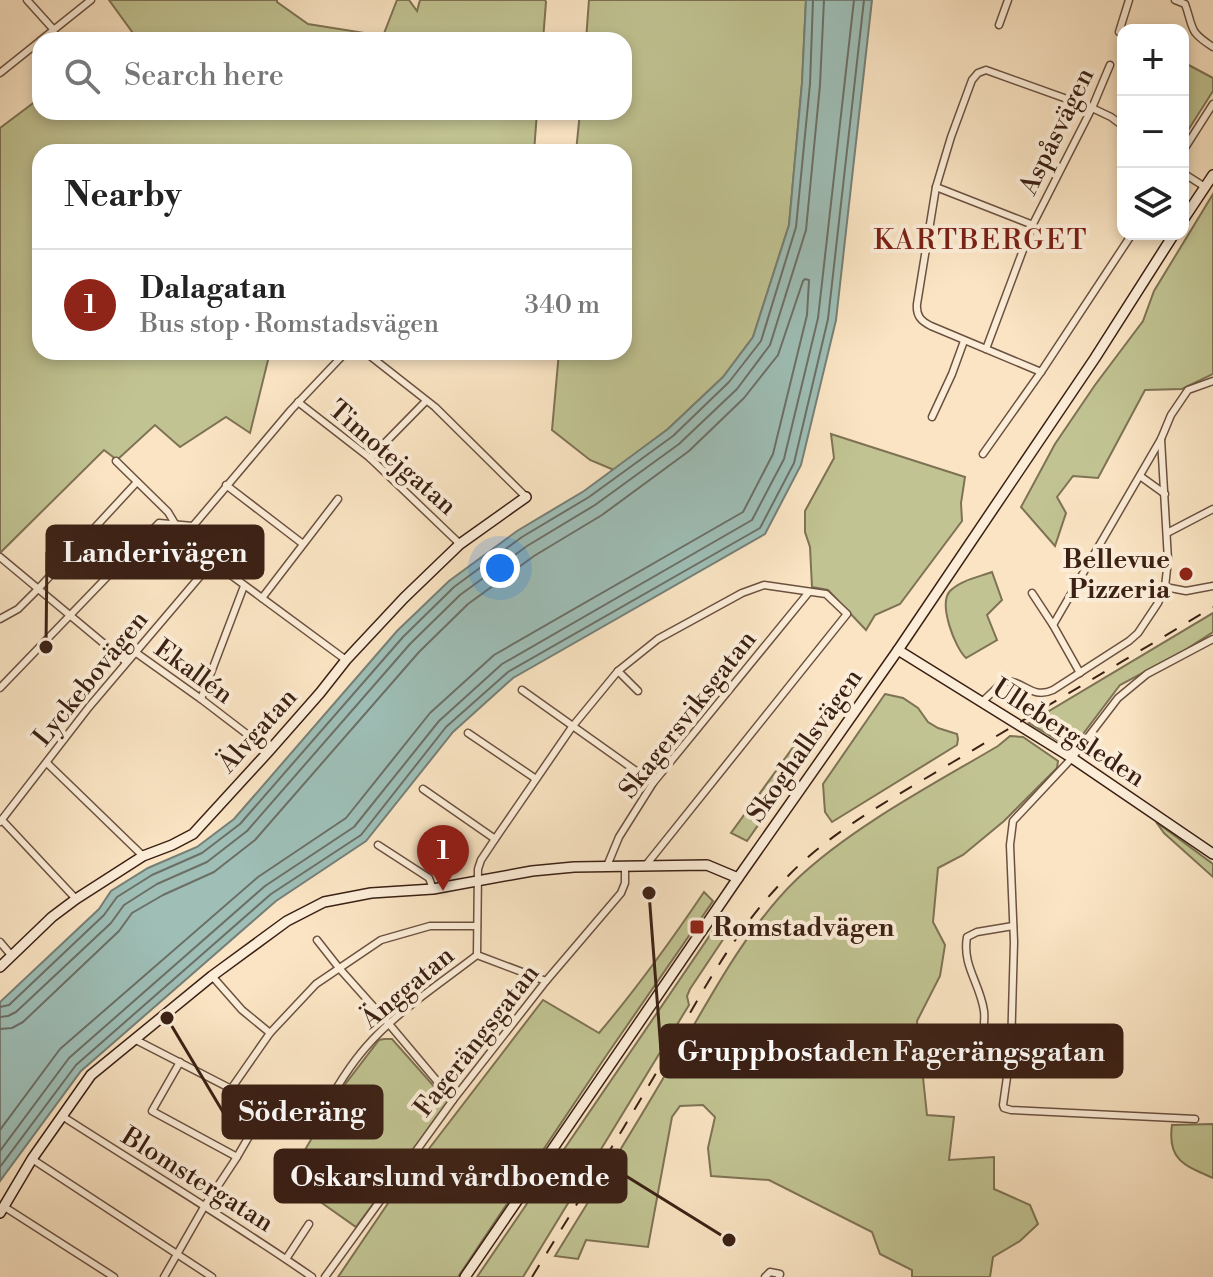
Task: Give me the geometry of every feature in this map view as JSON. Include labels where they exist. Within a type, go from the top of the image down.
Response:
[{"type":"main road","points":[[1189,211],[1213,175]]},
{"type":"main road","name":"Skoghallsvägen","points":[[465,1277],[898,650],[1095,358],[1170,240]]},
{"type":"main road","name":"Älvgatan","points":[[0,967],[52,917],[76,899],[143,856],[193,834],[394,607],[460,544],[526,497]]},
{"type":"main road","name":"Ullebergsleden","points":[[898,650],[1072,758],[1213,854]]},
{"type":"main road","points":[[2,1210],[32,1159],[91,1075],[212,976],[287,921],[324,902],[574,867],[707,865],[738,878]]},
{"type":"street","points":[[27,0],[54,30]]},
{"type":"street","points":[[51,32],[91,0]]},
{"type":"street","points":[[999,25],[1008,0]]},
{"type":"street","points":[[1122,24],[1129,0]]},
{"type":"street","points":[[1175,0],[1185,4],[1194,34],[1213,47]]},
{"type":"street","points":[[0,73],[32,47]]},
{"type":"street","name":"Aspåsvägen","points":[[986,349],[1033,225],[1092,108],[1110,65]]},
{"type":"street","points":[[1041,372],[923,322],[917,313],[936,187],[951,137],[972,80],[982,71],[991,70],[1092,108],[1117,122]]},
{"type":"street","points":[[1189,142],[1213,104]]},
{"type":"street","points":[[1189,177],[1205,187]]},
{"type":"street","points":[[936,187],[1033,225]]},
{"type":"street","points":[[983,454],[1128,240]]},
{"type":"street","points":[[932,417],[964,341]]},
{"type":"street","points":[[0,688],[159,523],[193,526],[262,443],[338,360]]},
{"type":"street","points":[[375,360],[446,418],[526,497]]},
{"type":"street","points":[[1053,625],[1161,439],[1171,415],[1188,390],[1213,381]]},
{"type":"street","points":[[370,458],[426,401]]},
{"type":"street","name":"Timotejgatan","points":[[298,402],[370,458],[460,544]]},
{"type":"street","points":[[982,702],[1004,681],[1012,680],[1044,694],[1120,649],[1138,633],[1154,610],[1165,587],[1168,560],[1161,439]]},
{"type":"street","points":[[116,461],[168,512],[186,542],[346,660]]},
{"type":"street","points":[[1140,476],[1165,494]]},
{"type":"street","points":[[0,619],[18,609],[38,589],[137,482]]},
{"type":"street","points":[[226,485],[303,544]]},
{"type":"street","points":[[262,598],[338,499]]},
{"type":"street","points":[[1167,533],[1213,509]]},
{"type":"street","points":[[0,557],[126,662]]},
{"type":"street","name":"Lyckebovägen","points":[[1,821],[126,662],[213,561]]},
{"type":"street","points":[[546,981],[477,955],[478,869],[481,860],[572,727],[618,671],[658,639],[742,593],[764,585],[826,594],[847,614],[646,865]]},
{"type":"street","points":[[201,699],[244,586]]},
{"type":"street","points":[[1165,587],[1186,591],[1213,586]]},
{"type":"street","name":"Skagersviksgatan","points":[[607,866],[619,837],[653,783],[809,592]]},
{"type":"street","points":[[1032,593],[1080,673]]},
{"type":"street","points":[[1195,1119],[1004,1108],[1011,1049],[1013,926],[1010,845],[1013,821],[1072,758],[1118,698],[1147,674],[1213,639]]},
{"type":"street","name":"Ekallén","points":[[135,652],[269,751]]},
{"type":"street","points":[[618,671],[638,691]]},
{"type":"street","points":[[522,690],[653,783]]},
{"type":"street","points":[[468,733],[536,779]]},
{"type":"street","points":[[47,763],[143,856]]},
{"type":"street","points":[[423,789],[495,839]]},
{"type":"street","points":[[1,821],[76,899]]},
{"type":"street","points":[[378,845],[429,878],[433,889]]},
{"type":"street","name":"Fagerängsgatan","points":[[325,1277],[453,1100],[546,981],[621,893],[625,883],[625,867]]},
{"type":"street","points":[[231,1089],[270,1033],[316,984],[381,940],[430,926],[477,926]]},
{"type":"street","points":[[1009,1069],[984,1071],[978,1062],[984,1031],[984,1008],[965,952],[967,937],[977,932],[1013,926]]},
{"type":"street","points":[[317,940],[453,1100]]},
{"type":"street","points":[[0,942],[11,955]]},
{"type":"street","name":"Änggatan","points":[[266,1107],[311,1130],[337,1085],[366,1047],[389,1024],[477,955]]},
{"type":"street","points":[[212,976],[242,1010],[270,1033]]},
{"type":"street","points":[[133,1039],[266,1107],[164,1277]]},
{"type":"street","points":[[180,1062],[152,1111],[237,1157]]},
{"type":"street","name":"Blomstergatan","points":[[62,1116],[312,1277]]},
{"type":"street","points":[[32,1159],[212,1277]]},
{"type":"street","points":[[2,1210],[114,1277]]},
{"type":"street","points":[[286,1259],[309,1224]]},
{"type":"street","points":[[765,1277],[770,1272],[780,1274],[779,1277]]},
{"type":"green space","points":[[109,0],[277,0],[308,24],[358,32],[132,32]]},
{"type":"green space","points":[[397,0],[409,0],[417,11],[420,0],[546,2],[544,32],[385,32]]},
{"type":"green space","points":[[589,0],[806,0],[789,225],[753,337],[723,377],[668,429],[614,470],[590,460],[552,430],[558,360],[632,360],[632,144],[577,144],[579,120],[632,120],[632,32],[587,32]]},
{"type":"green space","points":[[1189,65],[1213,78],[1213,91],[1189,129]]},
{"type":"green space","points":[[32,104],[32,120],[536,120],[535,144],[32,144],[32,360],[268,360],[250,433],[226,417],[180,447],[155,425],[117,460],[104,450],[0,553],[0,128]]},
{"type":"green space","points":[[1213,194],[1213,374],[1182,389],[1145,390],[1098,478],[1073,476],[1057,497],[1066,513],[1055,546],[1021,507],[1055,444],[1143,321],[1154,291],[1185,240],[1189,240],[1189,233]]},
{"type":"green space","points":[[831,434],[965,477],[962,521],[900,604],[875,615],[866,630],[828,590],[812,587],[805,511],[834,458]]},
{"type":"green space","points":[[992,572],[1002,600],[987,615],[997,640],[966,658],[949,626],[947,597],[959,584]]},
{"type":"green space","points":[[1213,613],[1213,632],[1120,685],[1077,742],[1067,746],[1029,723]]},
{"type":"green space","points":[[885,694],[903,698],[918,708],[928,722],[957,734],[957,745],[832,822],[825,812],[823,784]]},
{"type":"green space","points":[[828,709],[834,717],[747,841],[731,833],[794,746]]},
{"type":"green space","points":[[1010,736],[1023,737],[1058,761],[1057,768],[1004,821],[963,855],[938,868],[933,922],[945,945],[940,976],[917,1021],[927,1115],[954,1117],[949,1160],[994,1157],[994,1189],[1030,1205],[1038,1224],[1020,1241],[993,1257],[990,1277],[912,1277],[912,1270],[880,1254],[872,1232],[769,1180],[711,1176],[708,1148],[715,1117],[703,1105],[680,1106],[672,1117],[648,1247],[586,1240],[578,1259],[555,1256],[726,970],[778,899],[842,842]]},
{"type":"green space","points":[[1156,822],[1213,864],[1213,877],[1164,833]]},
{"type":"green space","points":[[704,892],[713,901],[458,1277],[338,1277],[395,1193],[543,1000],[599,1033]]},
{"type":"green space","points":[[719,922],[732,926],[690,989],[687,996],[689,1005],[523,1277],[477,1277]]},
{"type":"green space","points":[[392,1039],[448,1102],[356,1227],[288,1179],[337,1095],[379,1040]]},
{"type":"green space","points":[[1213,1124],[1213,1178],[1180,1160],[1175,1154],[1171,1137],[1172,1125]]},
{"type":"water","points":[[806,0],[872,0],[836,320],[801,465],[765,534],[513,678],[453,732],[366,841],[276,901],[81,1071],[0,1181],[0,1002],[99,909],[111,891],[148,868],[197,847],[234,819],[397,631],[449,581],[517,531],[584,491],[668,429],[723,377],[753,337],[789,225]]},
{"type":"railway","points":[[532,1277],[715,970],[750,920],[789,875],[826,842],[867,814],[1213,607]]},
{"type":"place","name":"Bellevue Pizzeria","points":[[1186,574]]},
{"type":"place","name":"Landerivägen","points":[[46,647]]},
{"type":"place","name":"Dalagatan","points":[[443,891]]},
{"type":"place","name":"Gruppbostaden Fagerängsgatan","points":[[649,893]]},
{"type":"place","name":"Romstadvägen","points":[[697,927]]},
{"type":"place","name":"Söderäng","points":[[167,1018]]},
{"type":"place","name":"Oskarslund vårdboende","points":[[729,1240]]},
{"type":"district","name":"KARTBERGET","points":[[981,239]]}]
